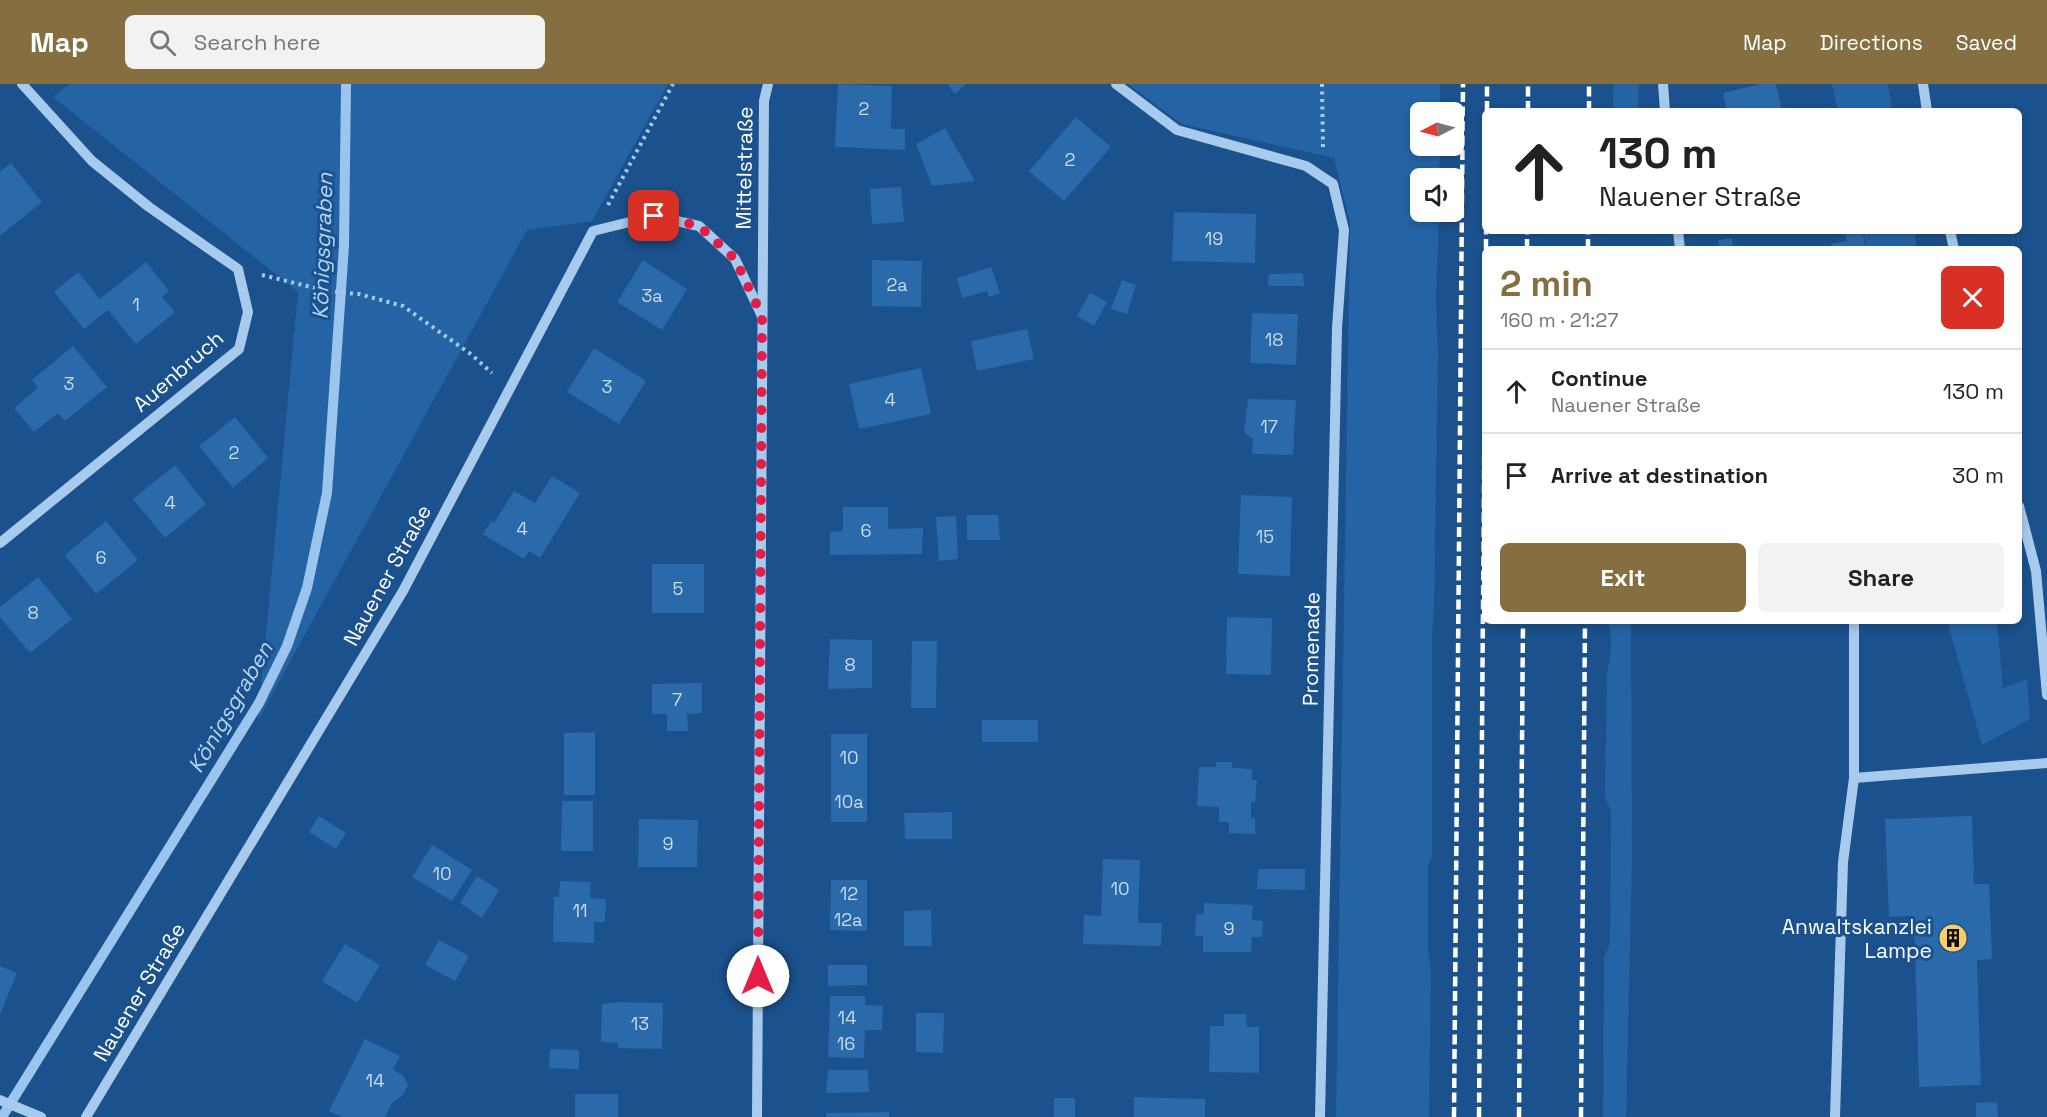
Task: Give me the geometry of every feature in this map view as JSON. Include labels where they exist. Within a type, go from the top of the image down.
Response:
[{"type":"street","points":[[22,84],[92,161],[149,207],[238,269]]},
{"type":"street","name":"Mittelstraße","points":[[757,1117],[764,101],[768,84]]},
{"type":"street","points":[[1116,84],[1177,130],[1306,166],[1333,184]]},
{"type":"street","points":[[1663,84],[1665,108]]},
{"type":"street","points":[[1923,84],[1927,108]]},
{"type":"street","name":"Promenade","points":[[1320,1117],[1337,328],[1344,230],[1333,184]]},
{"type":"street","points":[[593,231],[654,216],[699,226],[735,259],[762,316]]},
{"type":"street","name":"Nauener Straße","points":[[86,1117],[403,591],[593,231]]},
{"type":"street","name":"Auenbruch","points":[[0,543],[239,349],[248,312],[238,269]]},
{"type":"street","points":[[2022,517],[2036,571],[2047,695]]},
{"type":"street","points":[[1835,1117],[1843,862],[1854,778],[1854,624]]},
{"type":"street","points":[[1854,778],[2047,763]]},
{"type":"street","points":[[0,1100],[41,1117]]},
{"type":"path","points":[[593,231],[673,84]]},
{"type":"path","points":[[1322,84],[1323,150],[1333,184]]},
{"type":"path","points":[[238,269],[327,291],[359,294],[403,306],[472,355],[510,388]]},
{"type":"shaded area","points":[[69,84],[668,84],[592,221],[527,230],[258,720],[298,292],[53,97]]},
{"type":"shaded area","points":[[1128,84],[1440,84],[1440,102],[1410,102],[1410,156],[1440,156],[1439,168],[1410,168],[1410,222],[1439,222],[1432,635],[1432,855],[1428,867],[1428,950],[1431,970],[1429,1117],[1336,1117],[1350,221],[1334,158],[1182,124]]},
{"type":"shaded area","points":[[1614,84],[1639,84],[1638,108],[1613,108]]},
{"type":"shaded area","points":[[1832,84],[1888,84],[1892,108],[1837,108]]},
{"type":"shaded area","points":[[1864,234],[1914,234],[1916,246],[1866,246]]},
{"type":"shaded area","points":[[1609,624],[1631,624],[1632,861],[1626,1117],[1603,1117],[1604,958],[1610,943],[1611,811],[1605,797],[1607,672],[1611,634]]},
{"type":"shaded area","points":[[1948,624],[1997,624],[2003,688],[2027,679],[2030,719],[1982,745]]},
{"type":"building","points":[[838,84],[892,86],[891,129],[905,129],[905,150],[835,147]]},
{"type":"building","points":[[947,84],[966,84],[955,94]]},
{"type":"building","points":[[1761,84],[1776,84],[1781,108],[1726,108],[1723,93]]},
{"type":"building","points":[[1076,117],[1111,147],[1064,201],[1029,171]]},
{"type":"building","points":[[945,128],[975,181],[932,186],[916,144]]},
{"type":"building","points":[[11,163],[42,202],[0,236],[0,172]]},
{"type":"building","points":[[901,187],[904,222],[872,224],[870,189]]},
{"type":"building","points":[[1174,212],[1256,214],[1255,263],[1172,261]]},
{"type":"building","points":[[1845,234],[1863,234],[1865,246],[1831,246],[1831,244],[1847,241]]},
{"type":"building","points":[[1732,238],[1733,246],[1719,246],[1718,240]]},
{"type":"building","points":[[643,260],[687,289],[662,330],[617,302]]},
{"type":"building","points":[[872,260],[922,261],[921,307],[872,306]]},
{"type":"building","points":[[146,262],[169,291],[162,297],[175,312],[136,344],[108,310],[84,329],[54,292],[78,272],[100,299]]},
{"type":"building","points":[[991,267],[1000,293],[989,297],[987,291],[962,298],[957,278]]},
{"type":"building","points":[[1303,273],[1304,286],[1268,286],[1269,274]]},
{"type":"building","points":[[1122,280],[1136,285],[1127,314],[1111,309]]},
{"type":"building","points":[[1090,293],[1107,302],[1094,326],[1077,316]]},
{"type":"building","points":[[1252,313],[1298,314],[1296,365],[1250,363]]},
{"type":"building","points":[[1027,329],[1034,359],[977,371],[971,341]]},
{"type":"building","points":[[73,346],[107,387],[65,421],[58,413],[34,432],[14,408],[38,388],[32,380]]},
{"type":"building","points":[[594,348],[646,381],[619,424],[567,392]]},
{"type":"building","points":[[921,368],[931,414],[859,429],[849,384]]},
{"type":"building","points":[[1248,399],[1296,400],[1293,455],[1252,454],[1253,439],[1244,432]]},
{"type":"building","points":[[235,417],[268,458],[233,488],[199,446]]},
{"type":"building","points":[[175,465],[206,504],[165,538],[133,499]]},
{"type":"building","points":[[552,476],[580,493],[540,558],[529,551],[524,559],[483,534],[491,521],[494,523],[514,491],[535,503]]},
{"type":"building","points":[[1241,495],[1292,497],[1290,576],[1238,574]]},
{"type":"building","points":[[843,507],[888,507],[888,529],[923,528],[922,554],[830,555],[830,532],[843,531]]},
{"type":"building","points":[[967,515],[998,515],[1000,540],[967,540]]},
{"type":"building","points":[[956,516],[958,559],[939,561],[936,517]]},
{"type":"building","points":[[106,521],[138,560],[96,594],[65,555]]},
{"type":"building","points":[[652,564],[704,564],[704,613],[652,613]]},
{"type":"building","points":[[38,577],[72,619],[30,653],[0,617],[0,607]]},
{"type":"building","points":[[1227,617],[1272,618],[1271,675],[1226,674]]},
{"type":"building","points":[[830,639],[872,640],[872,688],[828,689]]},
{"type":"building","points":[[912,641],[937,641],[936,708],[911,708]]},
{"type":"building","points":[[702,683],[702,713],[687,714],[688,731],[667,731],[667,714],[652,714],[652,684]]},
{"type":"building","points":[[982,720],[1038,720],[1038,742],[982,742]]},
{"type":"building","points":[[595,732],[595,795],[564,795],[564,733]]},
{"type":"building","points":[[831,734],[867,734],[867,822],[831,822]]},
{"type":"building","points":[[1216,762],[1232,762],[1232,768],[1252,769],[1252,780],[1257,780],[1255,802],[1251,802],[1251,818],[1255,818],[1255,834],[1229,833],[1229,822],[1219,822],[1219,807],[1197,806],[1199,767],[1216,767]]},
{"type":"building","points":[[562,801],[593,801],[593,851],[561,851]]},
{"type":"building","points":[[952,812],[952,839],[905,839],[904,813]]},
{"type":"building","points":[[319,816],[346,833],[336,849],[309,832]]},
{"type":"building","name":"Anwaltskanzlei Lampe","points":[[1972,816],[1974,884],[1989,884],[1992,959],[1977,960],[1981,1085],[1919,1087],[1914,916],[1889,917],[1885,819]]},
{"type":"building","points":[[639,819],[698,820],[697,867],[638,867]]},
{"type":"building","points":[[432,845],[472,870],[452,901],[412,877]]},
{"type":"building","points":[[1103,859],[1140,860],[1138,923],[1162,923],[1161,946],[1083,944],[1084,915],[1101,916]]},
{"type":"building","points":[[1258,869],[1305,869],[1305,890],[1257,889]]},
{"type":"building","points":[[477,876],[499,890],[482,918],[460,903]]},
{"type":"building","points":[[831,880],[867,880],[867,931],[830,930]]},
{"type":"building","points":[[560,881],[591,882],[590,898],[606,899],[605,922],[594,922],[594,943],[553,942],[554,897],[559,897]]},
{"type":"building","points":[[1204,903],[1253,905],[1252,920],[1263,921],[1262,937],[1252,937],[1251,952],[1203,952],[1203,936],[1195,936],[1196,914],[1204,914]]},
{"type":"building","points":[[931,910],[932,946],[904,946],[904,911]]},
{"type":"building","points":[[439,940],[469,956],[455,981],[425,965]]},
{"type":"building","points":[[345,944],[380,965],[357,1003],[322,981]]},
{"type":"building","points":[[828,965],[867,965],[867,985],[828,986]]},
{"type":"building","points":[[0,966],[17,973],[0,1015]]},
{"type":"building","points":[[830,996],[865,996],[865,1005],[883,1006],[882,1030],[865,1030],[864,1058],[828,1057]]},
{"type":"building","points":[[663,1003],[662,1049],[618,1048],[618,1043],[601,1042],[602,1004]]},
{"type":"building","points":[[916,1013],[944,1013],[943,1053],[916,1052]]},
{"type":"building","points":[[1224,1014],[1246,1014],[1247,1027],[1259,1027],[1259,1073],[1209,1072],[1210,1026],[1224,1026]]},
{"type":"building","points":[[365,1039],[400,1056],[393,1070],[403,1075],[408,1085],[403,1095],[392,1103],[385,1117],[342,1117],[329,1111]]},
{"type":"building","points":[[550,1049],[579,1050],[579,1069],[549,1068]]},
{"type":"building","points":[[828,1070],[868,1070],[869,1092],[826,1093]]},
{"type":"building","points":[[575,1094],[618,1094],[618,1117],[575,1117]]},
{"type":"building","points":[[1134,1097],[1205,1099],[1205,1117],[1134,1117]]},
{"type":"building","points":[[1054,1098],[1075,1098],[1075,1117],[1054,1117]]},
{"type":"building","points":[[1997,1102],[1998,1117],[1976,1117],[1976,1103]]},
{"type":"building","points":[[889,1112],[889,1117],[826,1117],[826,1113]]},
{"type":"waterway","name":"Königsgraben","points":[[2,1117],[259,703],[287,646],[307,588],[327,493],[344,246],[346,84]]},
{"type":"railway","points":[[1454,1117],[1463,84]]},
{"type":"railway","points":[[1487,84],[1487,108]]},
{"type":"railway","points":[[1528,84],[1528,108]]},
{"type":"railway","points":[[1589,84],[1589,108]]},
{"type":"railway","points":[[1486,234],[1486,246]]},
{"type":"railway","points":[[1527,234],[1527,246]]},
{"type":"railway","points":[[1588,234],[1588,246]]},
{"type":"railway","points":[[1479,1117],[1483,624]]},
{"type":"railway","points":[[1519,1117],[1523,624]]},
{"type":"railway","points":[[1581,1117],[1585,624]]},
{"type":"place","name":"Anwaltskanzlei Lampe","points":[[1953,938]]},
{"type":"route","points":[[654,216],[699,226],[735,259],[762,316],[758,976]]}]
